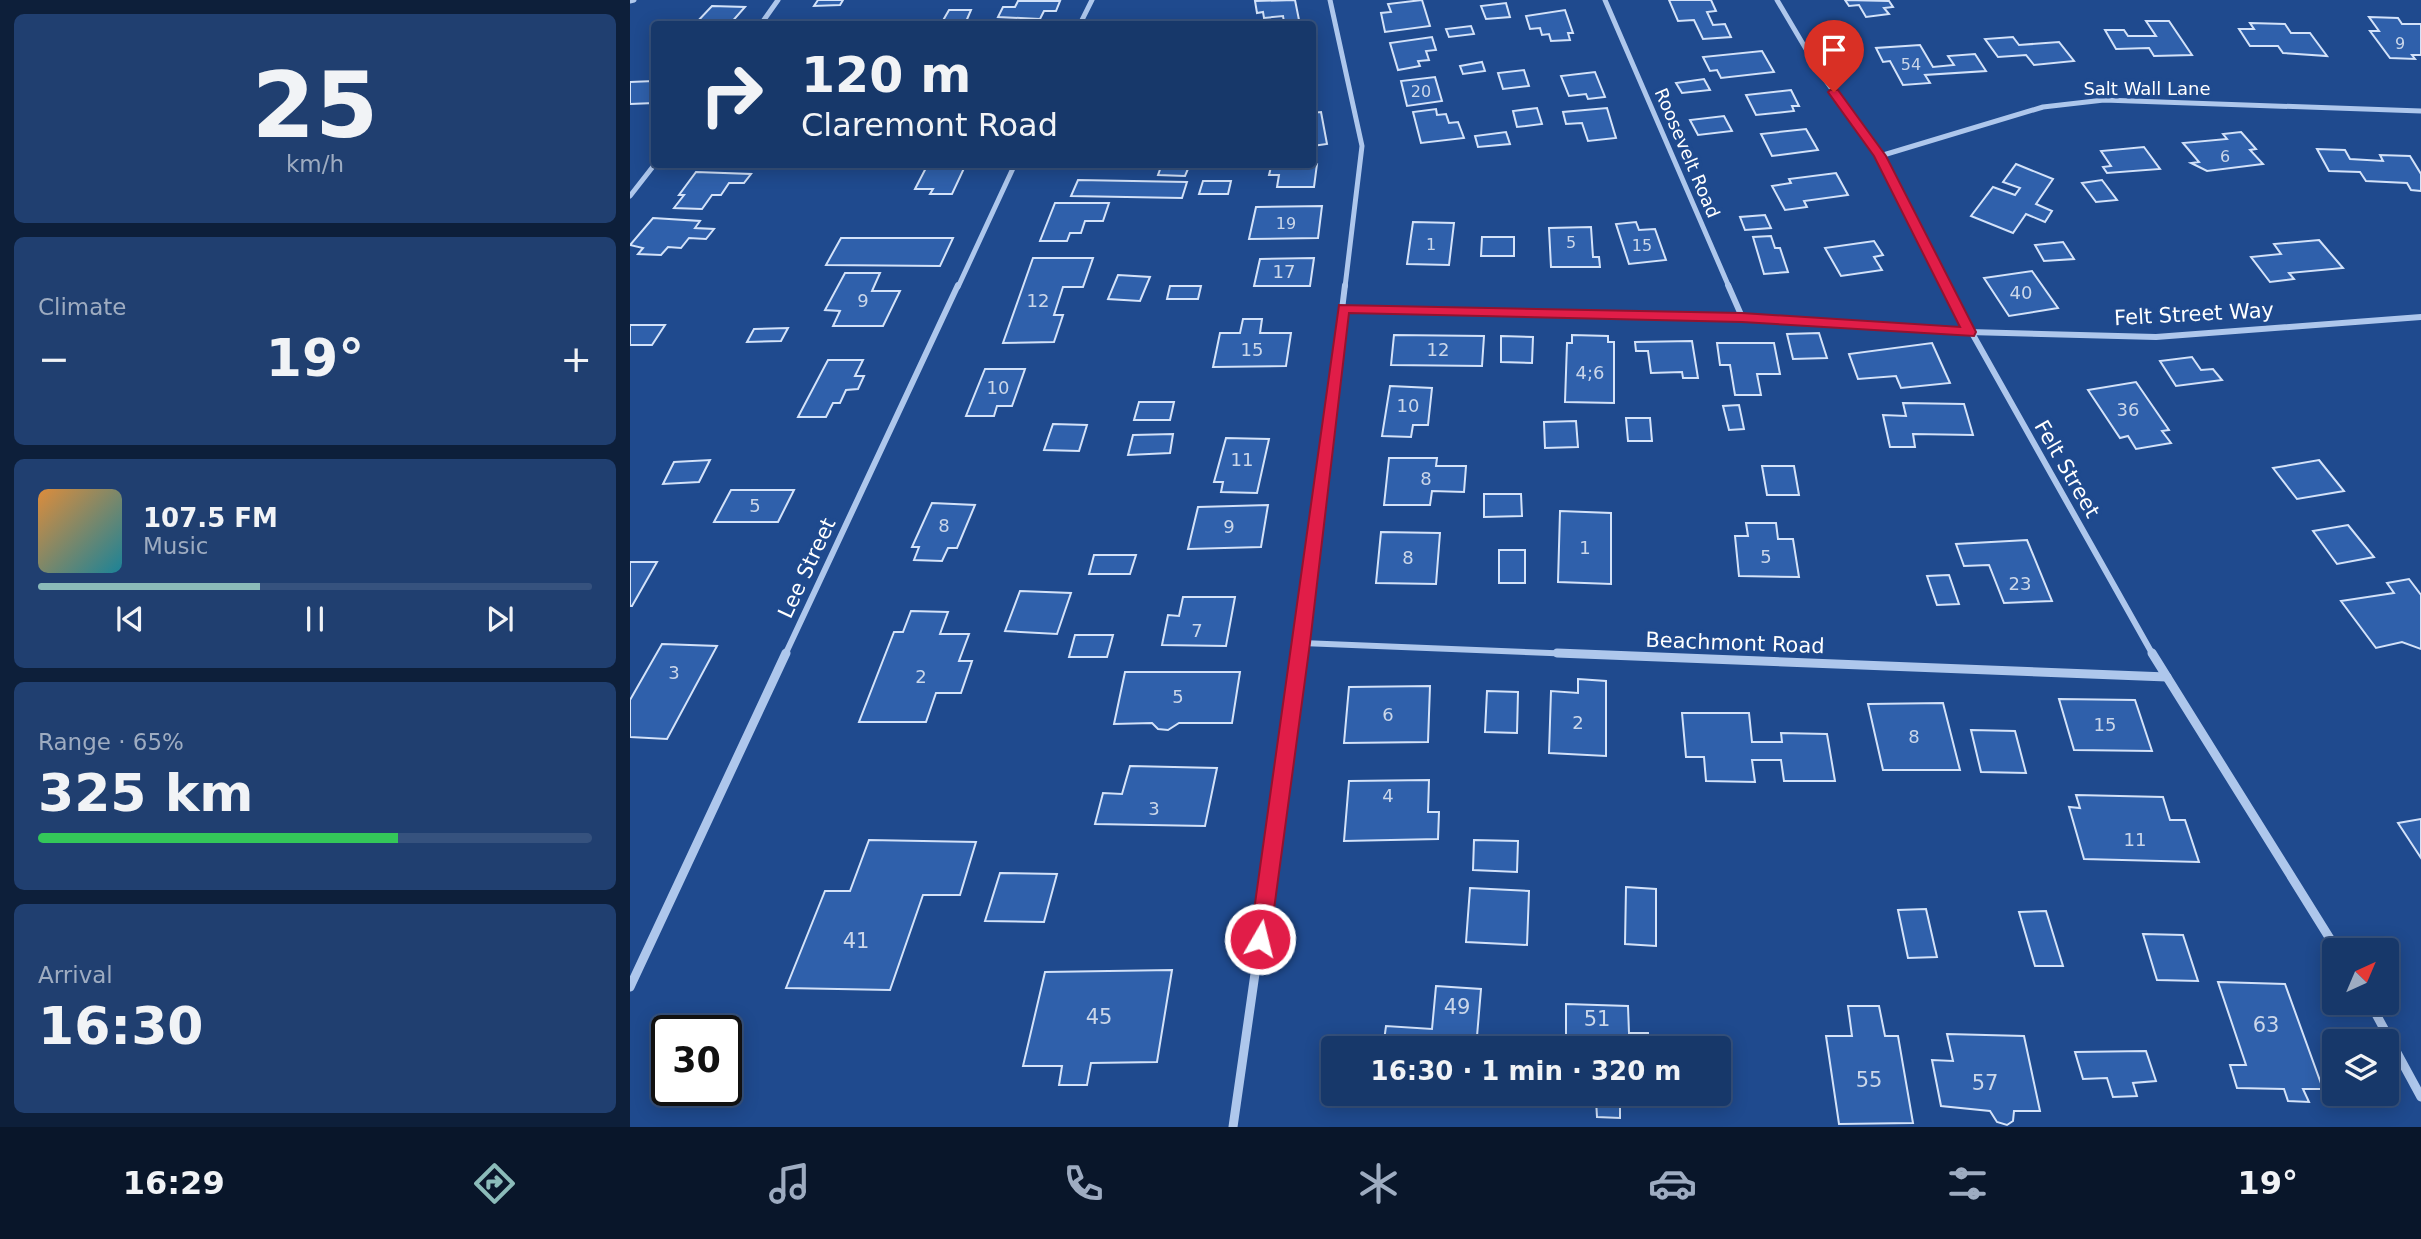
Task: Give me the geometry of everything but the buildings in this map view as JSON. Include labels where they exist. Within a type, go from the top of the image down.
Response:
[{"type":"street","points":[[763,21],[778,0]]},
{"type":"street","points":[[1082,21],[1092,0]]},
{"type":"street","points":[[1233,1127],[1301,643],[1362,146],[1330,0]]},
{"type":"street","name":"Roosevelt Road","points":[[1605,0],[1742,317]]},
{"type":"street","name":"Felt Street","points":[[1777,0],[1819,71],[1880,156],[1969,332],[2167,677],[2330,938]]},
{"type":"street","name":"Salt Wall Lane","points":[[1880,156],[2043,107],[2104,100],[2421,111]]},
{"type":"street","points":[[630,196],[652,168]]},
{"type":"street","name":"Lee Street","points":[[630,987],[1013,168]]},
{"type":"street","name":"Felt Street Way","points":[[1343,309],[1742,317],[1969,332],[2156,337],[2421,317]]},
{"type":"street","name":"Beachmont Road","points":[[1301,643],[2167,677]]},
{"type":"street","points":[[2377,1015],[2421,1097]]},
{"type":"route","points":[[1260,939],[1343,309],[1742,317],[1969,332],[1880,156],[1834,92]]}]
